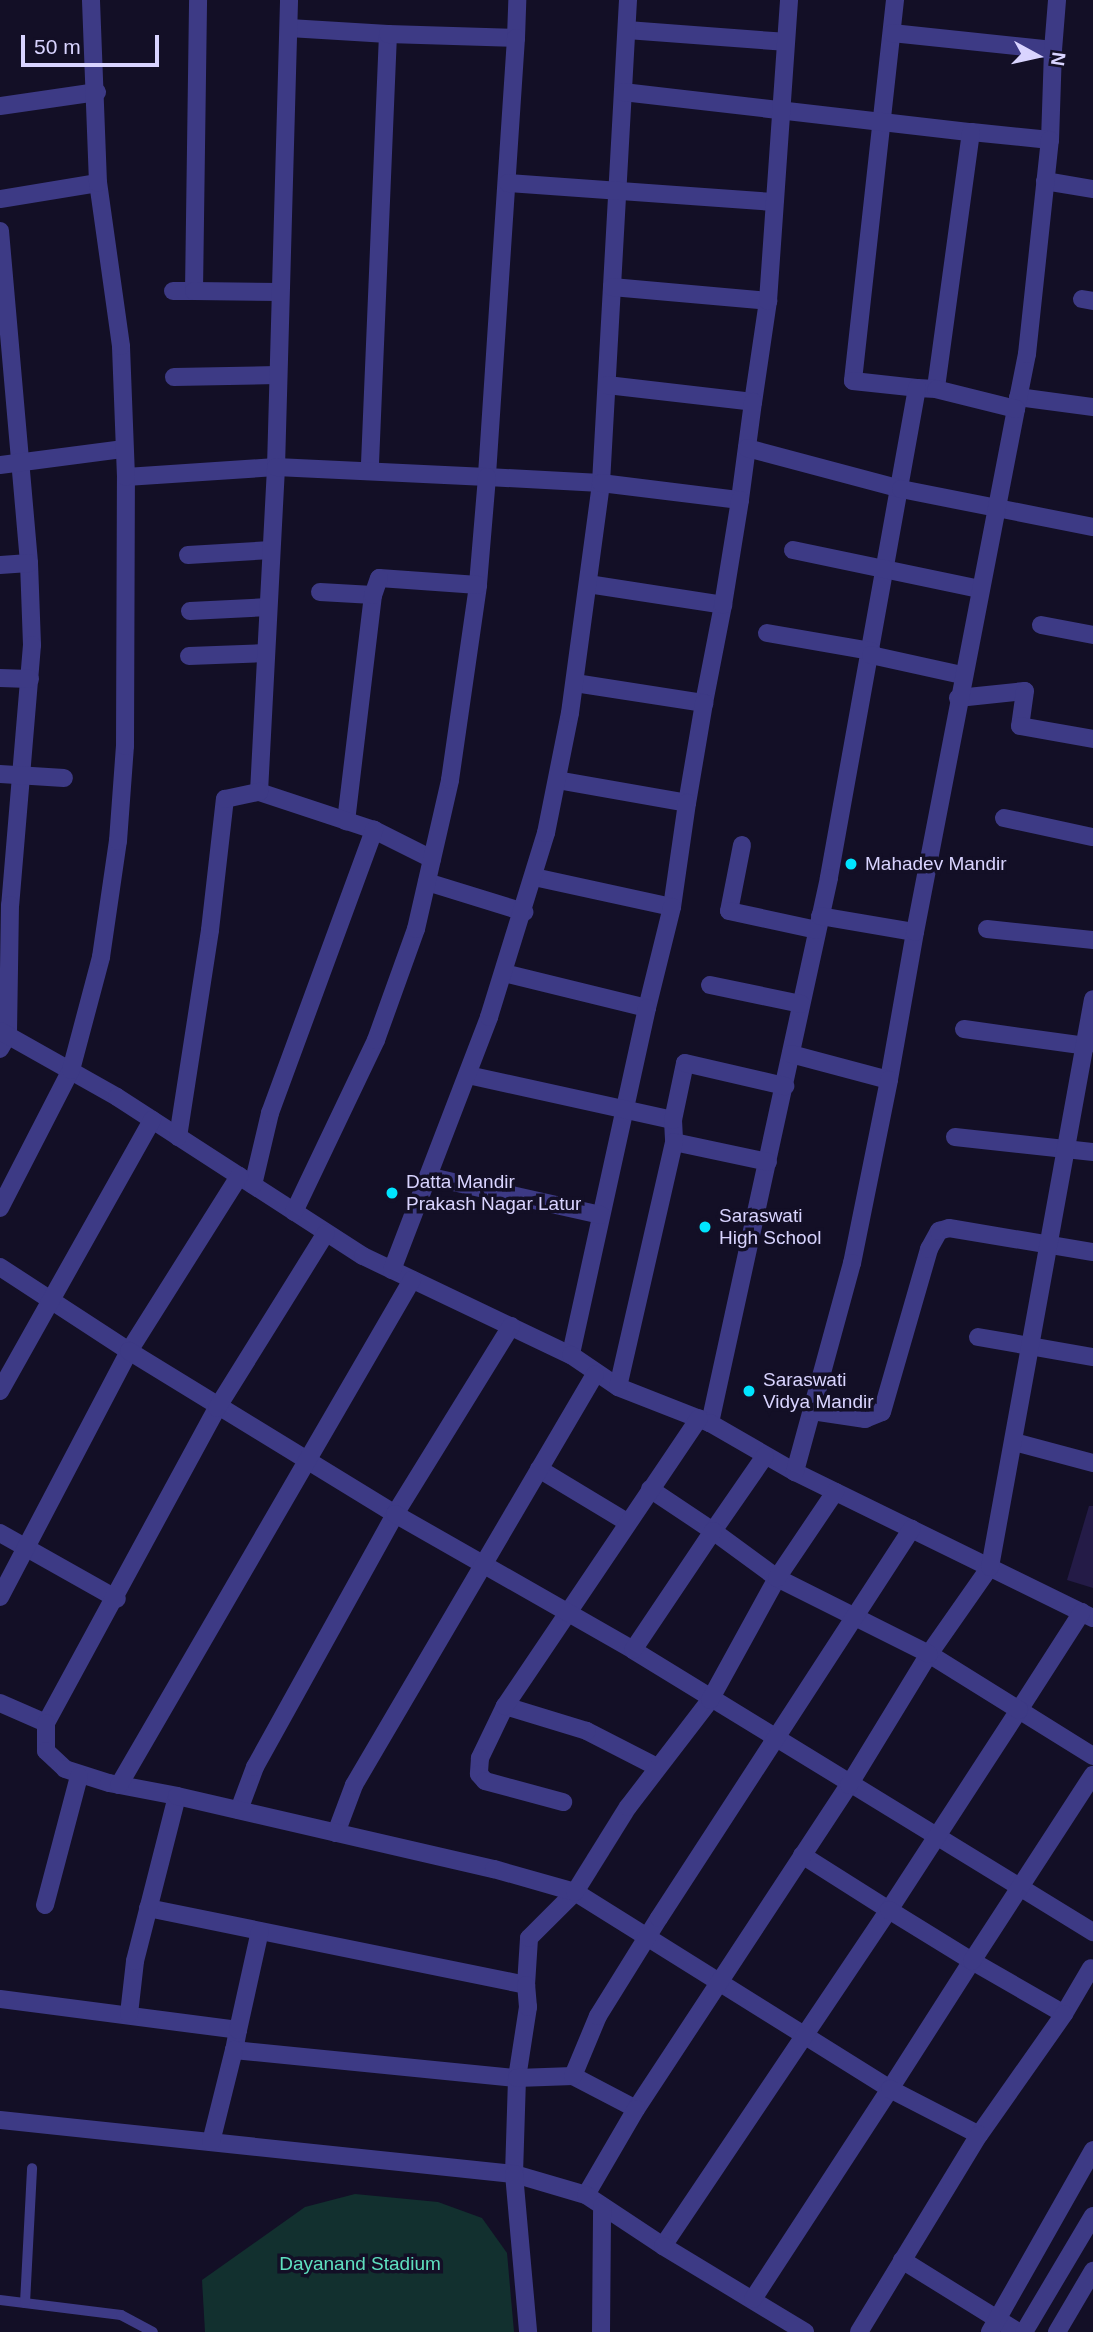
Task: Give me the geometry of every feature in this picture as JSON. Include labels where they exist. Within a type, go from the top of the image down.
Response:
[{"type":"street","points":[[0,1208],[71,1070],[101,957],[118,841],[125,732],[126,477],[121,346],[98,183],[97,92],[91,0]]},
{"type":"street","points":[[194,291],[198,0]]},
{"type":"street","points":[[259,792],[276,467],[289,0]]},
{"type":"street","points":[[294,1212],[376,1040],[416,929],[450,780],[478,585],[508,183],[517,0]]},
{"type":"street","points":[[392,1270],[431,1177],[504,974],[534,877],[557,780],[575,683],[601,484],[628,0]]},
{"type":"street","points":[[570,1355],[622,1110],[671,908],[740,500],[768,301],[789,0]]},
{"type":"street","points":[[895,0],[884,121],[853,381],[927,388],[1017,403],[1093,407]]},
{"type":"street","points":[[795,1472],[852,1263],[889,1080],[994,507],[1017,403],[1045,181],[1058,0]]},
{"type":"street","points":[[289,28],[516,38]]},
{"type":"street","points":[[626,30],[785,42]]},
{"type":"street","points":[[892,33],[1053,50]]},
{"type":"street","points":[[370,469],[388,34]]},
{"type":"street","points":[[0,106],[97,92]]},
{"type":"street","points":[[623,92],[1049,140]]},
{"type":"street","points":[[564,1802],[485,1781],[479,1774],[480,1758],[505,1706],[566,1612],[650,1489],[704,1420],[768,1162],[819,923],[901,489],[927,388],[971,132]]},
{"type":"street","points":[[1045,181],[1093,189]]},
{"type":"street","points":[[0,200],[98,183]]},
{"type":"street","points":[[508,183],[774,202]]},
{"type":"street","points":[[0,231],[29,563],[30,679],[10,905],[3,1038],[71,1070],[326,1233],[392,1270],[570,1355],[618,1387],[704,1420],[795,1472],[1088,1615],[1019,1710],[807,2036],[663,2246]]},
{"type":"street","points":[[612,287],[768,301]]},
{"type":"street","points":[[173,291],[280,292]]},
{"type":"street","points":[[174,377],[277,375]]},
{"type":"street","points":[[607,385],[753,402]]},
{"type":"street","points":[[747,448],[901,489],[1093,527]]},
{"type":"street","points":[[0,466],[124,449]]},
{"type":"street","points":[[126,477],[276,467],[370,469],[601,484],[740,500]]},
{"type":"street","points":[[188,555],[271,550]]},
{"type":"street","points":[[793,550],[979,589]]},
{"type":"street","points":[[0,565],[29,563]]},
{"type":"street","points":[[346,821],[373,595],[379,578],[478,585]]},
{"type":"street","points":[[588,584],[723,605]]},
{"type":"street","points":[[320,592],[373,595]]},
{"type":"street","points":[[190,611],[268,607]]},
{"type":"street","points":[[1041,625],[1093,635]]},
{"type":"street","points":[[767,633],[871,653],[962,676]]},
{"type":"street","points":[[189,656],[265,653]]},
{"type":"street","points":[[0,678],[30,679]]},
{"type":"street","points":[[575,683],[704,704]]},
{"type":"street","points":[[958,698],[1025,691],[1020,726],[1093,738]]},
{"type":"street","points":[[0,774],[64,778]]},
{"type":"street","points":[[557,780],[687,803]]},
{"type":"street","points":[[178,1137],[210,930],[225,799],[259,792],[374,830],[432,859]]},
{"type":"street","points":[[1004,818],[1093,837]]},
{"type":"street","points":[[0,1597],[129,1351],[246,1181],[374,830]]},
{"type":"street","points":[[742,845],[729,911],[915,932]]},
{"type":"street","points":[[534,877],[671,908]]},
{"type":"street","points":[[427,882],[524,912]]},
{"type":"street","points":[[986,929],[1093,940]]},
{"type":"street","points":[[504,974],[647,1008]]},
{"type":"street","points":[[710,985],[801,1004]]},
{"type":"street","points":[[586,2195],[636,2109],[849,1785],[929,1654],[990,1567],[1049,1243],[1087,1058],[1093,999]]},
{"type":"street","points":[[964,1029],[1087,1058]]},
{"type":"street","points":[[791,1054],[889,1080]]},
{"type":"street","points":[[618,1387],[674,1142],[674,1120],[685,1063],[785,1086]]},
{"type":"street","points":[[468,1075],[674,1120]]},
{"type":"street","points":[[0,1391],[152,1120]]},
{"type":"street","points":[[955,1137],[1068,1147],[1093,1152]]},
{"type":"street","points":[[674,1142],[768,1162]]},
{"type":"street","points":[[431,1177],[601,1215]]},
{"type":"street","points":[[812,1411],[865,1419],[882,1412],[929,1249],[939,1231],[949,1228],[1093,1252]]},
{"type":"street","points":[[326,1233],[217,1408],[117,1599],[46,1723],[46,1751],[79,1776],[239,1810],[576,1892],[890,2089],[979,2134]]},
{"type":"street","points":[[0,1267],[217,1408],[395,1514],[633,1650],[936,1839],[1093,1932]]},
{"type":"street","points":[[119,1785],[412,1280]]},
{"type":"street","points":[[239,1810],[255,1767],[395,1514],[512,1326]]},
{"type":"street","points":[[978,1337],[1031,1343],[1093,1357]]},
{"type":"street","points":[[336,1833],[354,1785],[595,1374]]},
{"type":"street","points":[[1014,1441],[1093,1464]]},
{"type":"street","points":[[633,1650],[765,1456]]},
{"type":"street","points":[[538,1469],[628,1522]]},
{"type":"street","points":[[650,1489],[778,1578],[929,1654],[1093,1756]]},
{"type":"street","points":[[528,2332],[514,2174],[517,2078],[528,2007],[526,1985],[529,1938],[576,1892],[657,1767],[710,1700],[778,1578],[835,1492]]},
{"type":"street","points":[[573,2076],[598,2016],[912,1529]]},
{"type":"street","points":[[0,1533],[117,1599]]},
{"type":"street","points":[[0,1703],[46,1723]]},
{"type":"street","points":[[505,1706],[587,1731],[657,1767]]},
{"type":"street","points":[[753,2299],[1093,1775]]},
{"type":"street","points":[[45,1905],[79,1776]]},
{"type":"street","points":[[129,2014],[135,1961],[177,1796]]},
{"type":"street","points":[[802,1855],[972,1961],[1064,2014]]},
{"type":"street","points":[[148,1908],[526,1985]]},
{"type":"street","points":[[211,2142],[260,1931]]},
{"type":"street","points":[[859,2332],[979,2134],[1064,2014],[1092,1967]]},
{"type":"street","points":[[0,1999],[238,2030]]},
{"type":"street","points":[[234,2050],[517,2078],[573,2076],[636,2109]]},
{"type":"street","points":[[0,2120],[514,2174],[586,2195],[663,2246],[805,2332]]},
{"type":"street","points":[[995,2325],[1093,2150]]},
{"type":"street","points":[[601,2332],[602,2206]]},
{"type":"street","points":[[1024,2332],[1093,2216]]},
{"type":"street","points":[[902,2260],[995,2325],[1018,2332]]},
{"type":"street","points":[[1057,2332],[1093,2271]]},
{"type":"lane","points":[[25,2302],[32,2168]]},
{"type":"lane","points":[[0,2300],[121,2315],[153,2332]]},
{"type":"green space","name":"Dayanand Stadium","points":[[355,2194],[438,2202],[482,2218],[507,2253],[514,2332],[205,2332],[202,2280],[305,2207]]},
{"type":"building","points":[[1089,1506],[1093,1506],[1093,1588],[1067,1580]]},
{"type":"place","name":"Mahadev Mandir","points":[[851,864]]},
{"type":"place","name":"Datta Mandir Prakash Nagar Latur","points":[[392,1193]]},
{"type":"place","name":"Saraswati High School","points":[[705,1227]]},
{"type":"place","name":"Saraswati Vidya Mandir","points":[[749,1391]]}]
